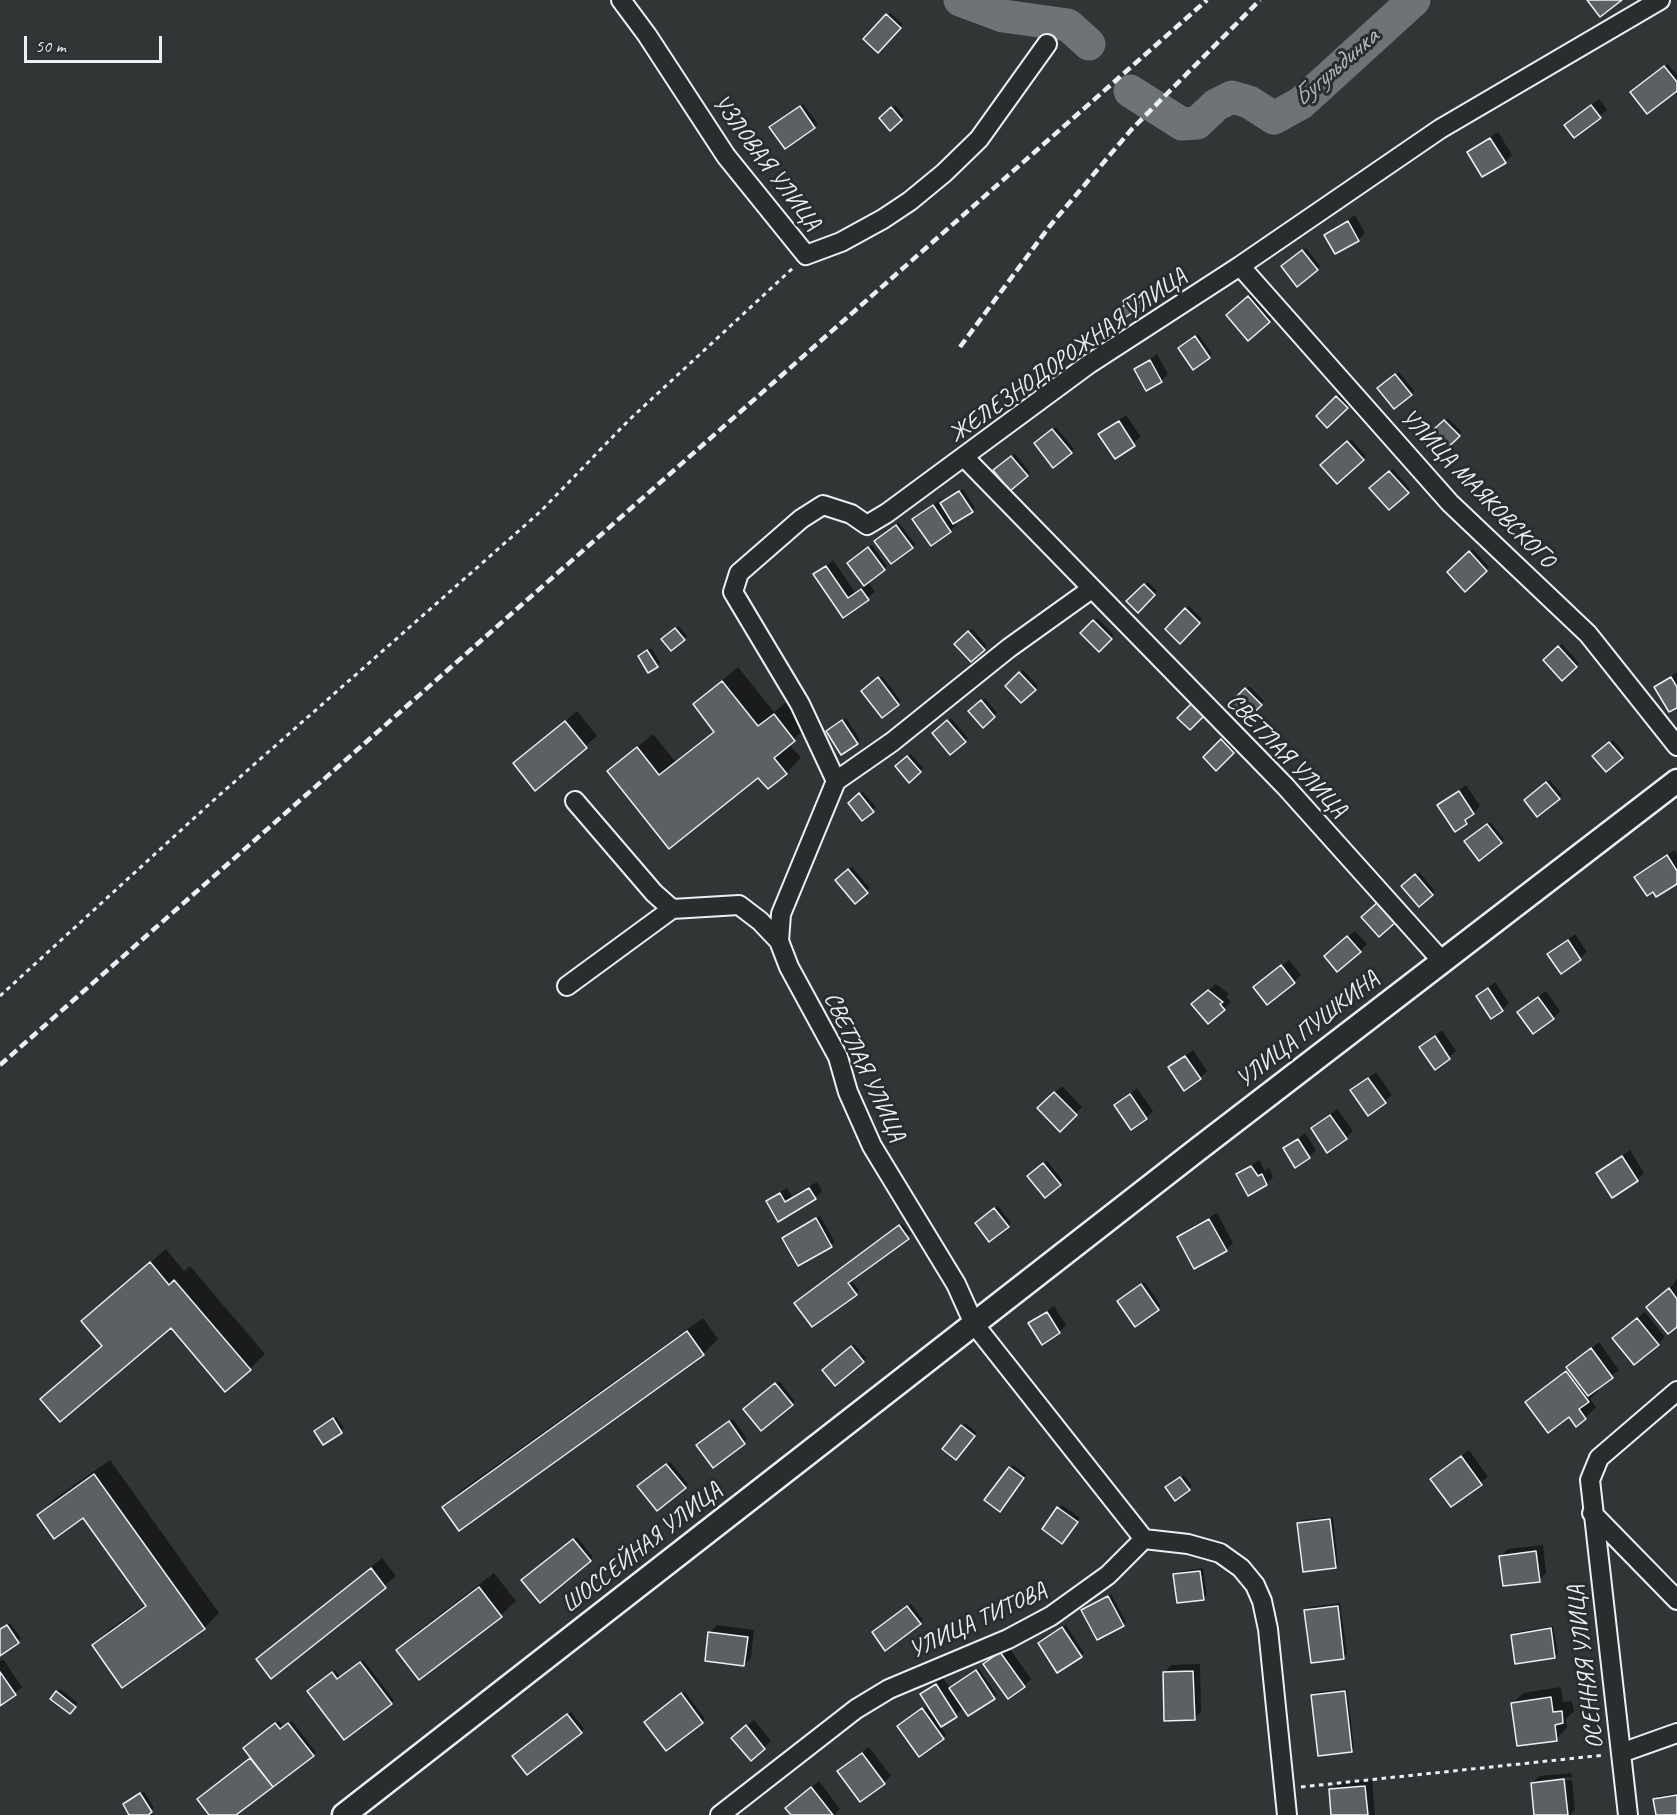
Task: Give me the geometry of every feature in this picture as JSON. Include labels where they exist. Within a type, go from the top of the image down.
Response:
[{"type":"main road","name":"УЛИЦА ПУШКИНА","points":[[974,1324],[1677,781]]},
{"type":"main road","name":"ШОССЕЙНАЯ УЛИЦА","points":[[344,1815],[974,1324]]},
{"type":"street","name":"УЗЛОВАЯ УЛИЦА","points":[[621,0],[647,35],[726,156],[806,255],[840,242],[883,219],[910,201],[944,173],[979,139],[1047,44]]},
{"type":"street","name":"ЖЕЛЕЗНОДОРОЖНАЯ УЛИЦА","points":[[836,781],[800,704],[734,592],[740,573],[801,519],[823,505],[851,514],[867,525],[965,458],[1089,364],[1240,266],[1440,129],[1660,0]]},
{"type":"street","points":[[1670,0],[1677,4]]},
{"type":"street","name":"УЛИЦА МАЯКОВСКОГО","points":[[1240,266],[1450,503],[1588,634],[1677,746]]},
{"type":"street","name":"СВЕТЛАЯ УЛИЦА","points":[[965,458],[1090,590],[1285,786],[1442,961]]},
{"type":"street","points":[[778,941],[781,914],[836,781],[892,742],[1009,648],[1090,590]]},
{"type":"street","points":[[575,801],[654,893],[672,909]]},
{"type":"street","points":[[567,986],[672,909],[739,905],[760,921],[778,941]]},
{"type":"street","name":"СВЕТЛАЯ УЛИЦА","points":[[778,941],[789,967],[838,1057],[848,1092],[872,1146],[956,1284],[974,1324]]},
{"type":"street","points":[[974,1324],[1144,1539],[1188,1544],[1220,1553],[1240,1568],[1256,1585],[1268,1629],[1287,1815]]},
{"type":"street","name":"ОСЕННЯЯ УЛИЦА","points":[[1628,1815],[1590,1480],[1599,1458],[1677,1391]]},
{"type":"street","points":[[1592,1513],[1677,1600]]},
{"type":"street","name":"УЛИЦА ТИТОВА","points":[[720,1815],[856,1709],[889,1689],[1008,1639],[1051,1616],[1108,1575],[1144,1539]]},
{"type":"street","points":[[1621,1753],[1677,1733]]},
{"type":"path","points":[[0,996],[215,799],[540,512],[629,420],[806,255]]},
{"type":"path","points":[[1285,1789],[1621,1753]]},
{"type":"building","points":[[1587,0],[1622,0],[1600,17]]},
{"type":"building","points":[[886,14],[901,28],[878,53],[863,39]]},
{"type":"building","points":[[1664,66],[1677,82],[1677,91],[1647,114],[1630,92]]},
{"type":"building","points":[[1591,105],[1601,118],[1574,138],[1564,125]]},
{"type":"building","points":[[800,106],[815,128],[785,149],[769,127]]},
{"type":"building","points":[[891,107],[902,120],[890,131],[879,118]]},
{"type":"building","points":[[1490,138],[1506,163],[1482,177],[1467,152]]},
{"type":"building","points":[[1348,221],[1359,241],[1335,254],[1324,235]]},
{"type":"building","points":[[1302,250],[1318,270],[1297,287],[1281,266]]},
{"type":"building","points":[[1134,294],[1142,306],[1123,319],[1117,310],[1125,305],[1123,301]]},
{"type":"building","points":[[1248,296],[1270,322],[1248,341],[1226,315]]},
{"type":"building","points":[[1195,336],[1210,358],[1193,370],[1178,348]]},
{"type":"building","points":[[1150,360],[1162,382],[1146,391],[1134,369]]},
{"type":"building","points":[[1395,374],[1412,395],[1394,409],[1377,388]]},
{"type":"building","points":[[1336,396],[1348,408],[1327,428],[1316,416]]},
{"type":"building","points":[[1444,420],[1460,436],[1438,457],[1422,440]]},
{"type":"building","points":[[1119,421],[1135,446],[1115,459],[1098,434]]},
{"type":"building","points":[[1052,429],[1072,453],[1053,468],[1034,443]]},
{"type":"building","points":[[1347,441],[1364,460],[1337,484],[1320,465]]},
{"type":"building","points":[[1011,456],[1028,476],[1010,491],[993,470]]},
{"type":"building","points":[[1389,471],[1409,493],[1389,510],[1369,488]]},
{"type":"building","points":[[959,491],[973,512],[953,524],[940,503]]},
{"type":"building","points":[[933,505],[951,532],[931,546],[912,519]]},
{"type":"building","points":[[896,525],[913,548],[891,564],[874,541]]},
{"type":"building","points":[[868,547],[885,570],[864,586],[847,563]]},
{"type":"building","points":[[1469,551],[1487,571],[1465,592],[1447,572]]},
{"type":"building","points":[[826,566],[848,598],[861,589],[869,600],[843,618],[813,574]]},
{"type":"building","points":[[1144,584],[1155,595],[1138,613],[1126,601]]},
{"type":"building","points":[[1185,608],[1200,623],[1180,644],[1165,629]]},
{"type":"building","points":[[1093,620],[1112,639],[1099,652],[1080,633]]},
{"type":"building","points":[[675,628],[685,640],[671,651],[661,639]]},
{"type":"building","points":[[968,631],[985,650],[971,662],[954,644]]},
{"type":"building","points":[[1558,646],[1577,667],[1562,681],[1543,660]]},
{"type":"building","points":[[647,650],[658,667],[648,673],[638,656]]},
{"type":"building","points":[[1019,672],[1036,690],[1021,703],[1005,686]]},
{"type":"building","points":[[878,677],[899,705],[882,718],[861,691]]},
{"type":"building","points":[[1671,677],[1677,687],[1677,708],[1669,712],[1654,687]]},
{"type":"building","points":[[722,681],[758,726],[774,714],[795,741],[774,758],[787,774],[768,789],[758,778],[669,849],[607,771],[637,747],[659,775],[714,732],[693,704]]},
{"type":"building","points":[[1245,688],[1262,705],[1244,722],[1228,705]]},
{"type":"building","points":[[981,700],[995,717],[983,728],[968,711]]},
{"type":"building","points":[[1192,703],[1204,716],[1190,730],[1177,718]]},
{"type":"building","points":[[842,720],[858,744],[841,755],[826,731]]},
{"type":"building","points":[[947,720],[966,742],[950,755],[932,733]]},
{"type":"building","points":[[565,721],[587,748],[535,791],[513,763]]},
{"type":"building","points":[[1221,739],[1234,753],[1216,771],[1203,757]]},
{"type":"building","points":[[1609,742],[1623,758],[1606,772],[1592,756]]},
{"type":"building","points":[[907,756],[921,772],[909,783],[895,766]]},
{"type":"building","points":[[1546,782],[1560,799],[1537,817],[1524,800]]},
{"type":"building","points":[[1459,791],[1474,814],[1465,820],[1467,824],[1455,832],[1437,805]]},
{"type":"building","points":[[859,793],[874,812],[862,821],[848,803]]},
{"type":"building","points":[[1487,824],[1502,843],[1479,861],[1464,841]]},
{"type":"building","points":[[1667,855],[1677,871],[1677,884],[1656,897],[1653,892],[1647,896],[1634,877]]},
{"type":"building","points":[[848,869],[868,893],[855,904],[835,880]]},
{"type":"building","points":[[1415,874],[1433,895],[1419,907],[1401,886]]},
{"type":"building","points":[[1378,902],[1396,922],[1379,937],[1361,917]]},
{"type":"building","points":[[1347,936],[1361,952],[1337,972],[1324,956]]},
{"type":"building","points":[[1568,940],[1581,960],[1561,974],[1547,954]]},
{"type":"building","points":[[1281,965],[1295,983],[1267,1005],[1253,987]]},
{"type":"building","points":[[1488,988],[1503,1011],[1491,1019],[1476,996]]},
{"type":"building","points":[[1208,990],[1223,1002],[1220,1004],[1225,1010],[1208,1024],[1191,1004]]},
{"type":"building","points":[[1538,997],[1554,1019],[1533,1034],[1517,1012]]},
{"type":"building","points":[[1435,1036],[1450,1059],[1435,1070],[1419,1047]]},
{"type":"building","points":[[1185,1056],[1201,1079],[1184,1091],[1168,1067]]},
{"type":"building","points":[[1368,1078],[1386,1103],[1368,1116],[1350,1090]]},
{"type":"building","points":[[1054,1092],[1077,1115],[1060,1132],[1037,1108]]},
{"type":"building","points":[[1130,1094],[1147,1119],[1131,1130],[1114,1105]]},
{"type":"building","points":[[1330,1115],[1347,1139],[1327,1153],[1311,1128]]},
{"type":"building","points":[[1298,1139],[1310,1158],[1295,1168],[1283,1148]]},
{"type":"building","points":[[1622,1156],[1638,1181],[1612,1198],[1596,1173]]},
{"type":"building","points":[[1043,1163],[1061,1185],[1045,1198],[1027,1176]]},
{"type":"building","points":[[1251,1166],[1258,1176],[1262,1174],[1267,1185],[1248,1196],[1236,1174]]},
{"type":"building","points":[[809,1188],[816,1199],[778,1222],[766,1201],[780,1193],[785,1202]]},
{"type":"building","points":[[994,1208],[1009,1227],[989,1242],[975,1223]]},
{"type":"building","points":[[816,1218],[832,1247],[798,1266],[782,1238]]},
{"type":"building","points":[[1209,1219],[1227,1251],[1194,1269],[1177,1237]]},
{"type":"building","points":[[899,1225],[909,1239],[848,1283],[857,1295],[812,1327],[794,1303]]},
{"type":"building","points":[[150,1262],[169,1285],[174,1280],[251,1370],[225,1392],[171,1328],[60,1422],[40,1399],[102,1346],[81,1321]]},
{"type":"building","points":[[1141,1284],[1159,1310],[1135,1327],[1117,1301]]},
{"type":"building","points":[[1669,1288],[1677,1299],[1677,1327],[1668,1334],[1646,1307]]},
{"type":"building","points":[[1047,1312],[1060,1333],[1042,1345],[1028,1323]]},
{"type":"building","points":[[1637,1318],[1659,1345],[1634,1365],[1612,1338]]},
{"type":"building","points":[[687,1331],[704,1355],[459,1531],[442,1507]]},
{"type":"building","points":[[851,1346],[864,1362],[835,1386],[822,1370]]},
{"type":"building","points":[[1591,1348],[1613,1378],[1588,1396],[1566,1367]]},
{"type":"building","points":[[1566,1371],[1589,1402],[1579,1409],[1586,1419],[1576,1427],[1569,1417],[1548,1433],[1525,1402]]},
{"type":"building","points":[[775,1383],[793,1405],[761,1431],[743,1409]]},
{"type":"building","points":[[333,1418],[342,1433],[323,1445],[314,1431]]},
{"type":"building","points":[[729,1421],[745,1444],[713,1468],[696,1445]]},
{"type":"building","points":[[961,1425],[975,1436],[956,1460],[942,1449]]},
{"type":"building","points":[[1461,1456],[1482,1485],[1451,1507],[1430,1479]]},
{"type":"building","points":[[666,1464],[686,1488],[657,1511],[637,1486]]},
{"type":"building","points":[[1009,1467],[1024,1478],[1000,1512],[984,1500]]},
{"type":"building","points":[[94,1474],[205,1629],[122,1688],[92,1645],[146,1606],[83,1518],[54,1539],[37,1515]]},
{"type":"building","points":[[1180,1477],[1190,1490],[1175,1501],[1165,1487]]},
{"type":"building","points":[[1057,1507],[1078,1522],[1062,1544],[1042,1529]]},
{"type":"building","points":[[1330,1519],[1336,1568],[1303,1572],[1297,1523]]},
{"type":"building","points":[[573,1539],[591,1561],[540,1603],[521,1580]]},
{"type":"building","points":[[1536,1551],[1540,1582],[1503,1586],[1499,1556]]},
{"type":"building","points":[[371,1568],[386,1588],[271,1679],[256,1659]]},
{"type":"building","points":[[1200,1571],[1204,1600],[1177,1603],[1173,1574]]},
{"type":"building","points":[[479,1587],[502,1617],[419,1680],[396,1650]]},
{"type":"building","points":[[1108,1596],[1124,1626],[1097,1640],[1081,1610]]},
{"type":"building","points":[[907,1606],[921,1624],[885,1651],[872,1632]]},
{"type":"building","points":[[1338,1606],[1344,1659],[1311,1663],[1304,1610]]},
{"type":"building","points":[[7,1625],[19,1643],[0,1656],[0,1629]]},
{"type":"building","points":[[1062,1627],[1082,1657],[1057,1673],[1038,1643]]},
{"type":"building","points":[[1551,1628],[1555,1658],[1515,1664],[1511,1635]]},
{"type":"building","points":[[708,1632],[748,1637],[744,1666],[705,1661]]},
{"type":"building","points":[[1000,1652],[1025,1687],[1008,1699],[983,1664]]},
{"type":"building","points":[[360,1662],[392,1704],[344,1740],[307,1691],[332,1672],[337,1679]]},
{"type":"building","points":[[976,1670],[995,1699],[968,1716],[949,1688]]},
{"type":"building","points":[[1193,1671],[1195,1720],[1164,1721],[1163,1672]]},
{"type":"building","points":[[0,1672],[16,1695],[0,1706]]},
{"type":"building","points":[[936,1684],[957,1717],[941,1727],[920,1694]]},
{"type":"building","points":[[56,1691],[76,1707],[70,1714],[50,1699]]},
{"type":"building","points":[[1345,1691],[1352,1752],[1318,1756],[1311,1695]]},
{"type":"building","points":[[681,1693],[703,1723],[666,1751],[644,1722]]},
{"type":"building","points":[[1551,1697],[1553,1712],[1562,1711],[1563,1723],[1555,1725],[1557,1741],[1517,1746],[1511,1703]]},
{"type":"building","points":[[922,1708],[944,1739],[919,1757],[897,1726]]},
{"type":"building","points":[[567,1714],[582,1733],[527,1775],[512,1756]]},
{"type":"building","points":[[275,1723],[280,1729],[288,1723],[314,1756],[273,1787],[243,1748]]},
{"type":"building","points":[[746,1725],[765,1749],[751,1761],[731,1738]]},
{"type":"building","points":[[862,1753],[885,1784],[860,1802],[837,1771]]},
{"type":"building","points":[[250,1758],[273,1787],[236,1815],[209,1815],[197,1799]]},
{"type":"building","points":[[1564,1779],[1568,1815],[1534,1815],[1531,1783]]},
{"type":"building","points":[[1365,1786],[1368,1815],[1331,1815],[1329,1789]]},
{"type":"building","points":[[811,1787],[833,1815],[791,1815],[785,1808]]},
{"type":"building","points":[[140,1793],[152,1812],[148,1815],[129,1815],[123,1804]]},
{"type":"building","points":[[1677,1795],[1677,1815],[1656,1815],[1653,1799]]},
{"type":"waterway","name":"Бугульдинка","points":[[960,0],[1003,16],[1068,25],[1089,44]]},
{"type":"waterway","name":"Бугульдинка","points":[[1130,91],[1182,124],[1197,123],[1216,105],[1232,97],[1249,102],[1274,118],[1301,103],[1414,0]]},
{"type":"railway","points":[[0,1065],[1207,0]]},
{"type":"railway","points":[[960,347],[1049,227],[1131,130],[1260,0]]}]
